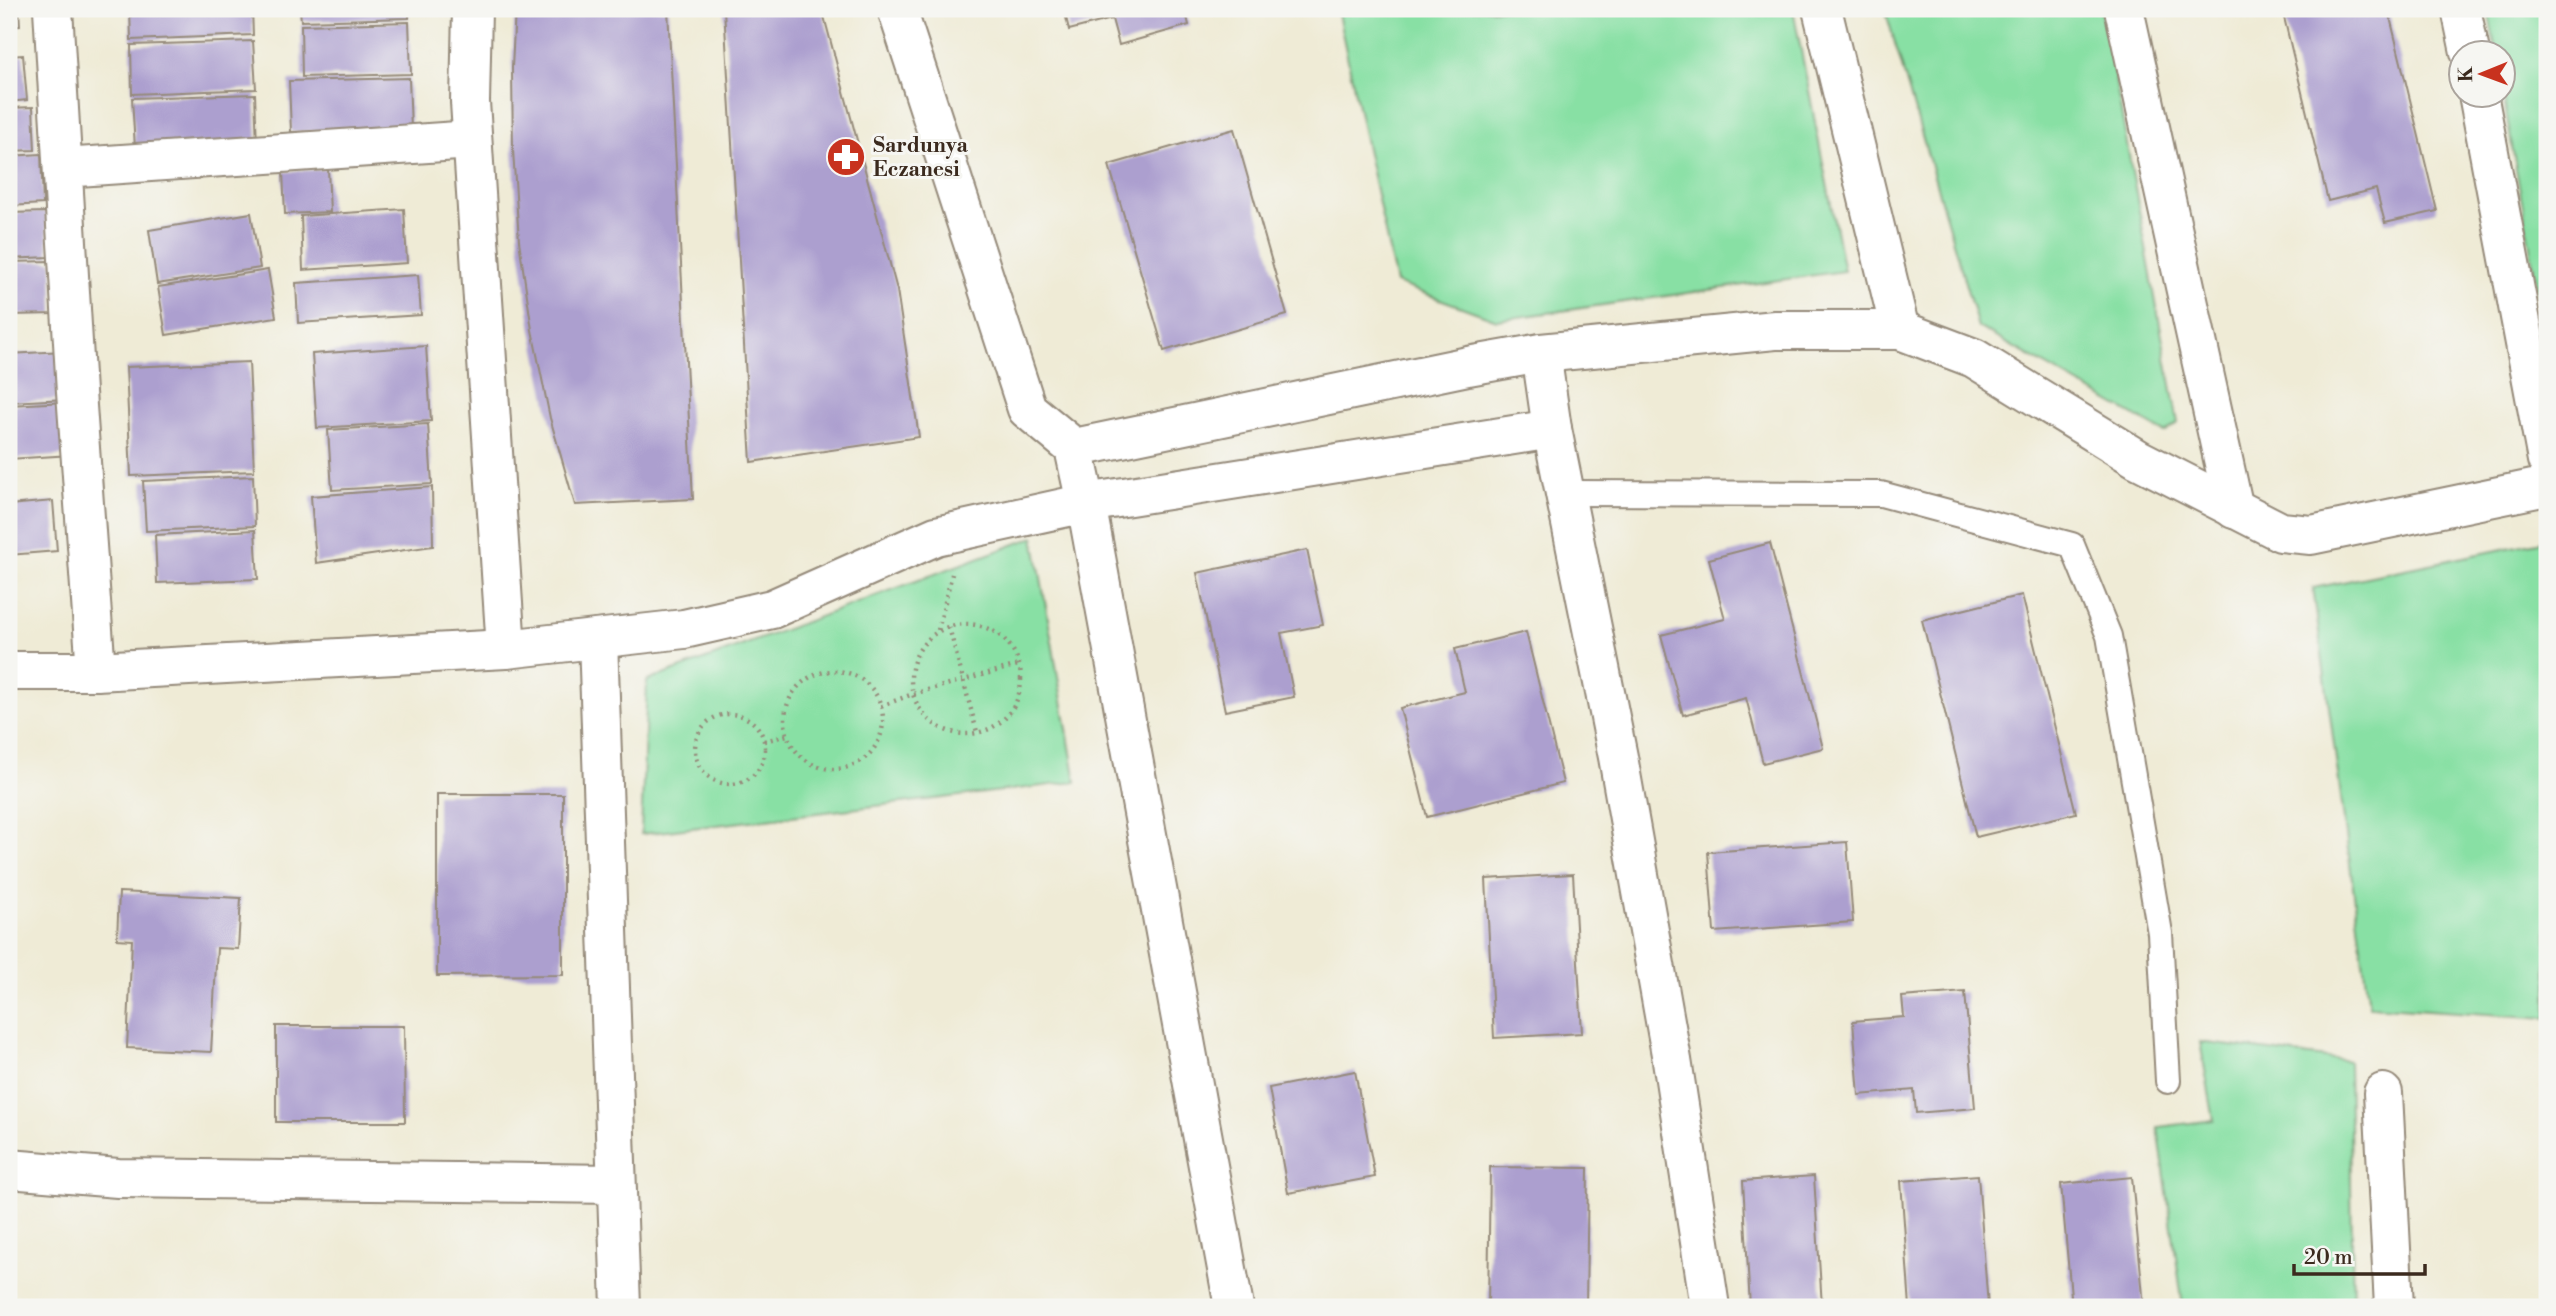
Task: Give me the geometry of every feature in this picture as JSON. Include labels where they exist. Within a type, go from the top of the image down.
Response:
[{"type":"street","points":[[53,9],[96,671]]},
{"type":"street","points":[[472,9],[472,140],[506,649]]},
{"type":"street","points":[[897,9],[1027,409],[1074,448],[1087,503],[1234,1307]]},
{"type":"street","points":[[1822,9],[1900,330]]},
{"type":"street","points":[[2124,9],[2234,509]]},
{"type":"street","points":[[2461,9],[2467,38]]},
{"type":"street","points":[[2481,108],[2547,460]]},
{"type":"street","points":[[63,167],[472,140]]},
{"type":"street","points":[[1074,448],[1541,353],[1775,330],[1900,330],[1974,358],[2138,458],[2281,533],[2311,536],[2547,486]]},
{"type":"street","points":[[1541,353],[1552,429],[1621,771],[1672,1060],[1710,1307]]},
{"type":"street","points":[[9,671],[96,671],[506,649],[684,629],[772,609],[936,536],[1087,503],[1552,429]]},
{"type":"street","points":[[598,639],[621,1307]]},
{"type":"street","points":[[2383,1093],[2394,1307]]},
{"type":"street","points":[[9,1169],[118,1178],[616,1184]]},
{"type":"lane","points":[[1565,493],[1881,494],[2072,545],[2109,636],[2160,933],[2168,1081]]},
{"type":"path","points":[[938,631],[963,530]]},
{"type":"path","points":[[973,624],[991,630],[1006,640],[1021,673],[1020,691],[1013,708],[1001,722],[985,731],[968,734],[949,732],[933,724],[920,711],[913,694],[911,676],[914,658],[924,643],[938,631],[973,624]]},
{"type":"path","points":[[949,627],[977,732]]},
{"type":"path","points":[[881,706],[913,694],[1018,665]]},
{"type":"path","points":[[831,671],[847,673],[862,680],[874,691],[881,706],[883,722],[880,738],[872,752],[859,763],[845,769],[813,765],[800,755],[788,734],[786,710],[792,695],[802,683],[815,675],[831,671]]},
{"type":"path","points":[[731,714],[743,716],[752,722],[760,730],[764,741],[765,753],[755,774],[734,784],[711,779],[702,771],[694,749],[701,727],[710,720],[731,714]]},
{"type":"path","points":[[764,741],[788,734]]},
{"type":"green space","points":[[1337,9],[1793,9],[1844,271],[1497,320],[1396,283]]},
{"type":"green space","points":[[1885,9],[2100,9],[2178,423],[2165,433],[1978,327]]},
{"type":"green space","points":[[2488,9],[2547,9],[2547,343],[2505,108],[2518,108],[2518,38],[2493,38]]},
{"type":"green space","points":[[1034,537],[1076,782],[641,834],[647,681]]},
{"type":"green space","points":[[2547,540],[2547,1018],[2369,1006],[2313,588]]},
{"type":"green space","points":[[2200,1042],[2349,1061],[2353,1307],[2183,1307],[2158,1127],[2214,1120]]},
{"type":"building","points":[[9,9],[19,9],[20,26],[9,27]]},
{"type":"building","points":[[130,9],[252,9],[253,35],[131,40]]},
{"type":"building","points":[[300,9],[409,9],[409,18],[301,21]]},
{"type":"building","points":[[515,9],[668,9],[693,499],[575,505],[550,418],[532,330],[519,241],[513,150],[512,68]]},
{"type":"building","points":[[724,9],[822,9],[897,290],[919,437],[751,462]]},
{"type":"building","points":[[1064,9],[1185,9],[1189,25],[1119,45],[1112,19],[1069,30]]},
{"type":"building","points":[[2282,9],[2388,9],[2437,211],[2385,223],[2376,189],[2328,201]]},
{"type":"building","points":[[409,22],[411,74],[302,77],[301,25]]},
{"type":"building","points":[[253,41],[256,89],[132,94],[131,45]]},
{"type":"building","points":[[23,55],[27,100],[9,102],[9,56]]},
{"type":"building","points":[[409,78],[411,129],[291,132],[289,81]]},
{"type":"building","points":[[255,94],[257,145],[135,148],[132,98]]},
{"type":"building","points":[[33,107],[35,150],[9,151],[9,108]]},
{"type":"building","points":[[1234,129],[1287,315],[1164,351],[1109,165]]},
{"type":"building","points":[[41,154],[43,204],[9,206],[9,156]]},
{"type":"building","points":[[328,169],[330,212],[285,214],[283,172]]},
{"type":"building","points":[[404,209],[407,263],[303,270],[301,216]]},
{"type":"building","points":[[46,212],[49,257],[9,259],[9,213]]},
{"type":"building","points":[[251,213],[260,268],[157,284],[149,230]]},
{"type":"building","points":[[52,261],[53,314],[9,315],[9,262]]},
{"type":"building","points":[[268,270],[276,317],[166,335],[158,287]]},
{"type":"building","points":[[418,275],[421,315],[298,323],[296,283]]},
{"type":"building","points":[[426,346],[431,421],[317,428],[312,354]]},
{"type":"building","points":[[64,351],[67,399],[9,402],[9,354]]},
{"type":"building","points":[[249,362],[254,471],[131,476],[126,367]]},
{"type":"building","points":[[67,402],[71,455],[9,459],[9,405]]},
{"type":"building","points":[[428,424],[432,484],[332,490],[328,430]]},
{"type":"building","points":[[253,476],[255,526],[146,531],[143,481]]},
{"type":"building","points":[[432,487],[433,546],[316,563],[311,496]]},
{"type":"building","points":[[53,501],[57,551],[9,555],[9,505]]},
{"type":"building","points":[[255,530],[258,579],[157,583],[155,535]]},
{"type":"building","points":[[1770,543],[1823,748],[1763,763],[1746,698],[1683,715],[1661,635],[1725,619],[1709,559]]},
{"type":"building","points":[[1307,550],[1323,625],[1281,633],[1294,697],[1225,711],[1197,573]]},
{"type":"building","points":[[2022,595],[2076,813],[1976,837],[1922,620]]},
{"type":"building","points":[[1526,632],[1563,783],[1427,817],[1400,708],[1465,692],[1455,649]]},
{"type":"building","points":[[437,794],[563,794],[563,975],[437,976]]},
{"type":"building","points":[[1847,842],[1853,922],[1714,932],[1708,852]]},
{"type":"building","points":[[1573,874],[1582,1033],[1494,1038],[1486,879]]},
{"type":"building","points":[[119,892],[241,898],[238,949],[217,948],[211,1052],[127,1048],[132,940],[117,939]]},
{"type":"building","points":[[1965,992],[1975,1108],[1916,1113],[1914,1090],[1859,1095],[1853,1021],[1904,1017],[1902,997]]},
{"type":"building","points":[[276,1026],[404,1026],[405,1122],[276,1122]]},
{"type":"building","points":[[1355,1071],[1375,1177],[1288,1193],[1269,1088]]},
{"type":"building","points":[[1490,1167],[1588,1168],[1586,1307],[1488,1307]]},
{"type":"building","points":[[1978,1175],[1988,1307],[1910,1307],[1901,1181]]},
{"type":"building","points":[[1814,1176],[1822,1307],[1750,1307],[1743,1181]]},
{"type":"building","points":[[2132,1177],[2144,1307],[2072,1307],[2061,1184]]},
{"type":"place","name":"Sardunya Eczanesi","points":[[846,157]]}]
